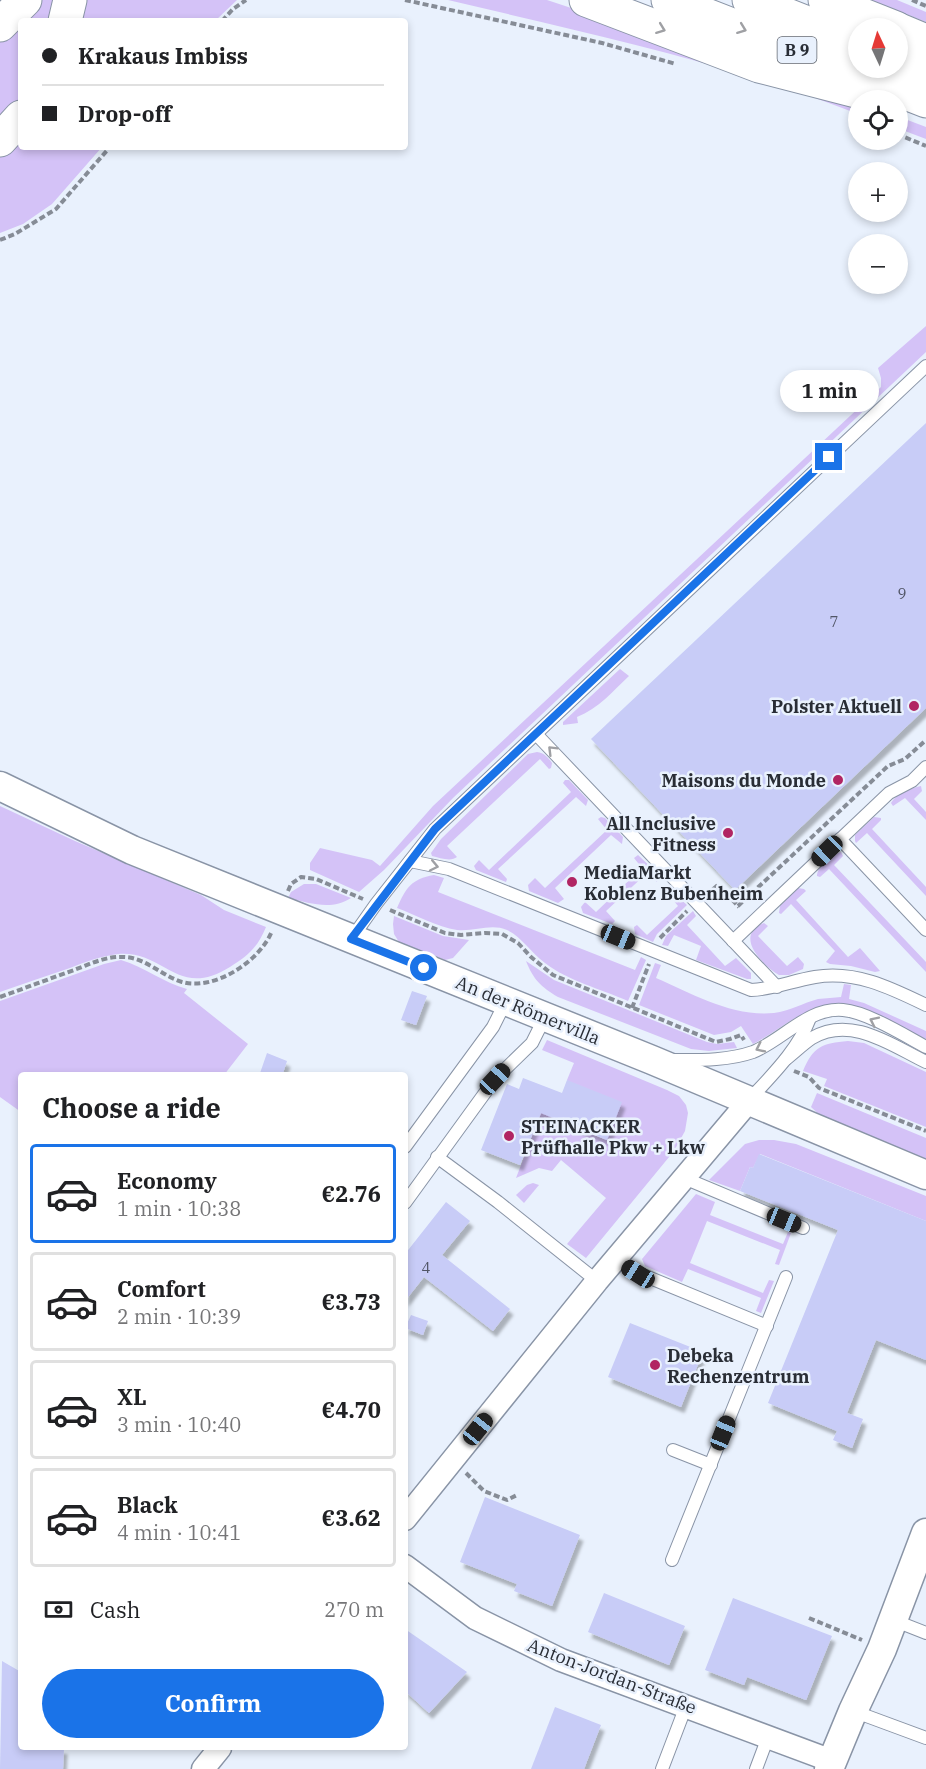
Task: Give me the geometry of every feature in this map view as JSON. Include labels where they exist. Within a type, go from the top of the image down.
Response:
[{"type":"highway","points":[[0,25],[25,0]]},
{"type":"highway","points":[[66,18],[69,0]]},
{"type":"highway","points":[[586,0],[759,66],[852,90]]},
{"type":"highway","name":"B 9","points":[[668,0],[926,101]]},
{"type":"highway","name":"B 9","points":[[749,0],[848,39]]},
{"type":"highway","points":[[825,0],[870,18]]},
{"type":"highway","points":[[908,34],[926,41]]},
{"type":"highway","points":[[908,62],[926,69]]},
{"type":"highway","points":[[908,105],[926,110]]},
{"type":"highway","points":[[0,140],[18,120]]},
{"type":"street","name":"An der Römervilla","points":[[0,786],[132,850],[652,1060],[926,1175]]},
{"type":"street","points":[[408,1515],[597,1281],[749,1101]]},
{"type":"street","points":[[830,1765],[882,1648],[926,1533]]},
{"type":"street","name":"Anton-Jordan-Straße","points":[[408,1568],[476,1618],[561,1660],[768,1737],[830,1765]]},
{"type":"street","points":[[202,1769],[218,1750]]},
{"type":"lane","points":[[351,939],[435,829],[926,366]]},
{"type":"lane","points":[[536,734],[777,987]]},
{"type":"lane","points":[[733,940],[889,793],[912,781],[926,767]]},
{"type":"lane","points":[[840,839],[926,930]]},
{"type":"lane","points":[[410,861],[458,873],[751,990],[777,987],[835,974],[861,977],[926,1005]]},
{"type":"lane","points":[[408,1143],[493,1027],[506,1001]]},
{"type":"lane","points":[[652,1060],[720,1059],[753,1052],[810,1017],[824,1011],[848,1011],[866,1017],[926,1047]]},
{"type":"lane","points":[[408,1199],[495,1079],[532,1043],[544,1017]]},
{"type":"lane","points":[[783,1063],[804,1031],[810,1017]]},
{"type":"lane","points":[[749,1101],[783,1063],[806,1043],[822,1034],[835,1031],[855,1030],[870,1034],[926,1062]]},
{"type":"lane","points":[[437,1157],[597,1281]]},
{"type":"lane","points":[[684,1178],[803,1228]]},
{"type":"lane","points":[[616,1259],[638,1274],[767,1326]]},
{"type":"lane","points":[[672,1560],[786,1277]]},
{"type":"lane","points":[[673,1450],[711,1466]]},
{"type":"lane","points":[[893,1620],[926,1633]]},
{"type":"lane","points":[[662,1769],[686,1706]]},
{"type":"lane","points":[[853,1711],[926,1738]]},
{"type":"lane","points":[[756,1769],[768,1737]]},
{"type":"path","points":[[225,18],[246,0]]},
{"type":"path","points":[[405,0],[603,43],[678,64]]},
{"type":"path","points":[[912,0],[926,6]]},
{"type":"path","points":[[908,139],[926,146]]},
{"type":"path","points":[[0,240],[15,234],[56,209],[107,150]]},
{"type":"path","points":[[738,906],[888,766],[905,759],[926,740]]},
{"type":"path","points":[[0,997],[105,959],[124,957],[132,958],[183,982],[199,984],[212,981],[249,963],[259,952],[269,939],[278,908],[291,884],[301,877],[316,879],[445,933],[461,936],[485,933],[502,934],[518,943],[553,975],[716,1042],[741,1035],[753,1052]]},
{"type":"path","points":[[632,1008],[662,935],[718,885],[753,922]]},
{"type":"path","points":[[783,1063],[809,1077],[819,1088],[926,1131]]},
{"type":"path","points":[[452,1461],[484,1491],[507,1500],[517,1495]]},
{"type":"path","points":[[809,1618],[882,1648]]},
{"type":"shaded area","points":[[40,0],[60,0],[57,18],[22,18]]},
{"type":"shaded area","points":[[79,0],[237,0],[218,18],[75,18]]},
{"type":"shaded area","points":[[448,0],[547,0],[848,100],[848,110],[758,79],[604,37]]},
{"type":"shaded area","points":[[871,0],[897,0],[926,12],[926,22]]},
{"type":"shaded area","points":[[18,21],[18,108],[0,129],[0,39]]},
{"type":"shaded area","points":[[908,120],[926,127],[926,139],[908,132]]},
{"type":"shaded area","points":[[18,137],[18,150],[99,150],[52,204],[23,224],[0,233],[0,156]]},
{"type":"shaded area","points":[[926,326],[926,352],[453,798],[384,870],[359,892],[310,870],[310,863],[320,848],[372,860],[380,866],[433,806],[881,387],[878,368]]},
{"type":"shaded area","points":[[620,669],[629,676],[598,704],[577,717],[578,723],[563,725],[563,722]]},
{"type":"shaded area","points":[[537,752],[549,759],[552,763],[551,768],[549,769],[540,759],[447,846],[457,857],[442,859],[432,856],[431,853],[441,839],[528,754]]},
{"type":"shaded area","points":[[569,780],[588,800],[586,806],[576,797],[498,869],[507,879],[506,882],[476,870],[474,866],[479,860],[489,870],[571,792],[563,783]]},
{"type":"shaded area","points":[[921,786],[922,791],[914,799],[926,812],[926,820],[905,798],[893,806],[891,803],[904,792]]},
{"type":"shaded area","points":[[0,806],[201,895],[224,910],[266,927],[263,934],[247,955],[212,976],[197,978],[184,976],[148,959],[118,954],[105,956],[0,992]]},
{"type":"shaded area","points":[[874,817],[881,818],[881,820],[872,829],[926,887],[926,896],[867,833],[856,843],[855,835]]},
{"type":"shaded area","points":[[605,818],[623,837],[622,844],[611,835],[555,888],[564,899],[558,903],[529,891],[528,885],[535,878],[545,888],[607,830],[598,819]]},
{"type":"shaded area","points":[[841,852],[843,856],[834,865],[926,962],[926,972],[829,869],[820,877],[817,876],[819,869],[826,861]]},
{"type":"shaded area","points":[[638,855],[658,874],[657,882],[647,873],[606,911],[615,921],[612,924],[583,913],[581,907],[585,902],[596,912],[642,868],[634,858]]},
{"type":"shaded area","points":[[434,875],[444,878],[438,892],[635,970],[641,957],[646,960],[628,1001],[574,980],[554,969],[507,930],[489,927],[457,930],[434,924],[397,908],[410,886],[420,879]]},
{"type":"shaded area","points":[[304,884],[316,884],[351,898],[328,905],[288,898],[291,892]]},
{"type":"shaded area","points":[[798,888],[806,891],[796,900],[848,957],[860,948],[880,971],[875,972],[826,962],[835,951],[791,904],[781,914],[779,913],[780,906]]},
{"type":"shaded area","points":[[674,893],[687,905],[657,934],[653,942],[635,934],[634,927],[637,925],[647,935],[678,906],[669,895]]},
{"type":"shaded area","points":[[693,911],[696,916],[687,925],[725,966],[736,958],[751,973],[751,979],[696,960],[701,946],[674,935],[668,946],[662,945],[666,936]]},
{"type":"shaded area","points":[[394,916],[443,936],[469,940],[453,958],[445,960],[399,942],[394,934]]},
{"type":"shaded area","points":[[764,923],[768,926],[758,936],[787,966],[798,957],[804,964],[803,969],[789,975],[779,975],[759,957],[751,942],[751,935],[755,928]]},
{"type":"shaded area","points":[[121,960],[187,989],[184,993],[248,1044],[226,1072],[18,1072],[18,1110],[0,1097],[0,1001]]},
{"type":"shaded area","points":[[526,961],[554,980],[707,1042],[717,1044],[734,1042],[737,1048],[709,1051],[691,1049],[558,997],[538,982]]},
{"type":"shaded area","points":[[655,963],[661,965],[656,978],[713,1003],[758,1013],[780,1012],[818,999],[841,997],[844,984],[851,985],[849,999],[864,1003],[926,1031],[926,1039],[844,1005],[830,1005],[807,1012],[753,1044],[741,1026],[731,1032],[714,1035],[639,1005]]},
{"type":"shaded area","points":[[547,1040],[679,1096],[686,1105],[688,1113],[685,1131],[674,1151],[586,1258],[567,1244],[606,1198],[561,1160],[552,1171],[539,1168],[516,1178],[546,1100],[553,1118],[606,1140],[567,1080],[574,1063],[542,1050]]},
{"type":"shaded area","points":[[848,1041],[864,1043],[926,1072],[926,1127],[824,1086],[827,1079],[803,1071],[815,1051],[831,1043]]},
{"type":"shaded area","points":[[817,1093],[926,1138],[926,1164],[823,1118],[811,1107]]},
{"type":"shaded area","points":[[759,1140],[796,1144],[926,1196],[926,1221],[760,1154],[753,1168],[750,1167],[740,1191],[709,1180],[745,1144]]},
{"type":"shaded area","points":[[533,1183],[539,1185],[524,1203],[516,1195],[527,1185]]},
{"type":"shaded area","points":[[696,1194],[715,1202],[710,1215],[783,1244],[788,1232],[791,1233],[779,1265],[775,1264],[780,1250],[707,1221],[690,1263],[763,1293],[769,1280],[774,1281],[761,1313],[756,1311],[761,1298],[688,1269],[682,1282],[645,1266],[642,1259]]},
{"type":"building","points":[[926,423],[926,708],[735,890],[591,739]]},
{"type":"building","points":[[412,991],[427,996],[416,1025],[401,1020]]},
{"type":"building","points":[[267,1053],[287,1061],[283,1072],[260,1072]]},
{"type":"building","points":[[523,1078],[562,1093],[567,1080],[622,1102],[607,1140],[541,1113],[520,1165],[481,1150],[507,1084],[519,1089]]},
{"type":"building","points":[[759,1154],[926,1221],[926,1360],[876,1340],[847,1413],[863,1419],[852,1448],[833,1440],[837,1431],[768,1403],[838,1230],[740,1191],[750,1167],[753,1168]]},
{"type":"building","points":[[446,1202],[470,1221],[442,1255],[510,1309],[493,1331],[424,1277],[408,1297],[408,1250]]},
{"type":"building","points":[[411,1315],[428,1321],[423,1335],[408,1329]]},
{"type":"building","name":"Debeka Rechenzentrum","points":[[630,1323],[703,1352],[681,1407],[608,1377]]},
{"type":"building","points":[[485,1497],[580,1535],[552,1606],[514,1591],[517,1584],[460,1562]]},
{"type":"building","points":[[604,1593],[685,1626],[669,1665],[588,1632]]},
{"type":"building","points":[[733,1598],[832,1636],[806,1700],[747,1677],[744,1685],[705,1670]]},
{"type":"building","points":[[408,1631],[467,1672],[429,1713],[408,1694]]},
{"type":"building","points":[[2,1661],[18,1670],[18,1750],[64,1750],[63,1769],[0,1769]]},
{"type":"building","points":[[555,1707],[601,1725],[584,1769],[531,1769]]},
{"type":"place","name":"Polster Aktuell","points":[[914,706]]},
{"type":"place","name":"Maisons du Monde","points":[[838,780]]},
{"type":"place","name":"All Inclusive Fitness","points":[[728,833]]},
{"type":"place","name":"MediaMarkt Koblenz Bubenheim","points":[[572,882]]},
{"type":"place","name":"STEINACKER Prüfhalle Pkw + Lkw","points":[[509,1136]]},
{"type":"place","name":"Debeka Rechenzentrum","points":[[655,1365]]},
{"type":"route","points":[[424,968],[351,939],[435,829],[829,457]]}]
